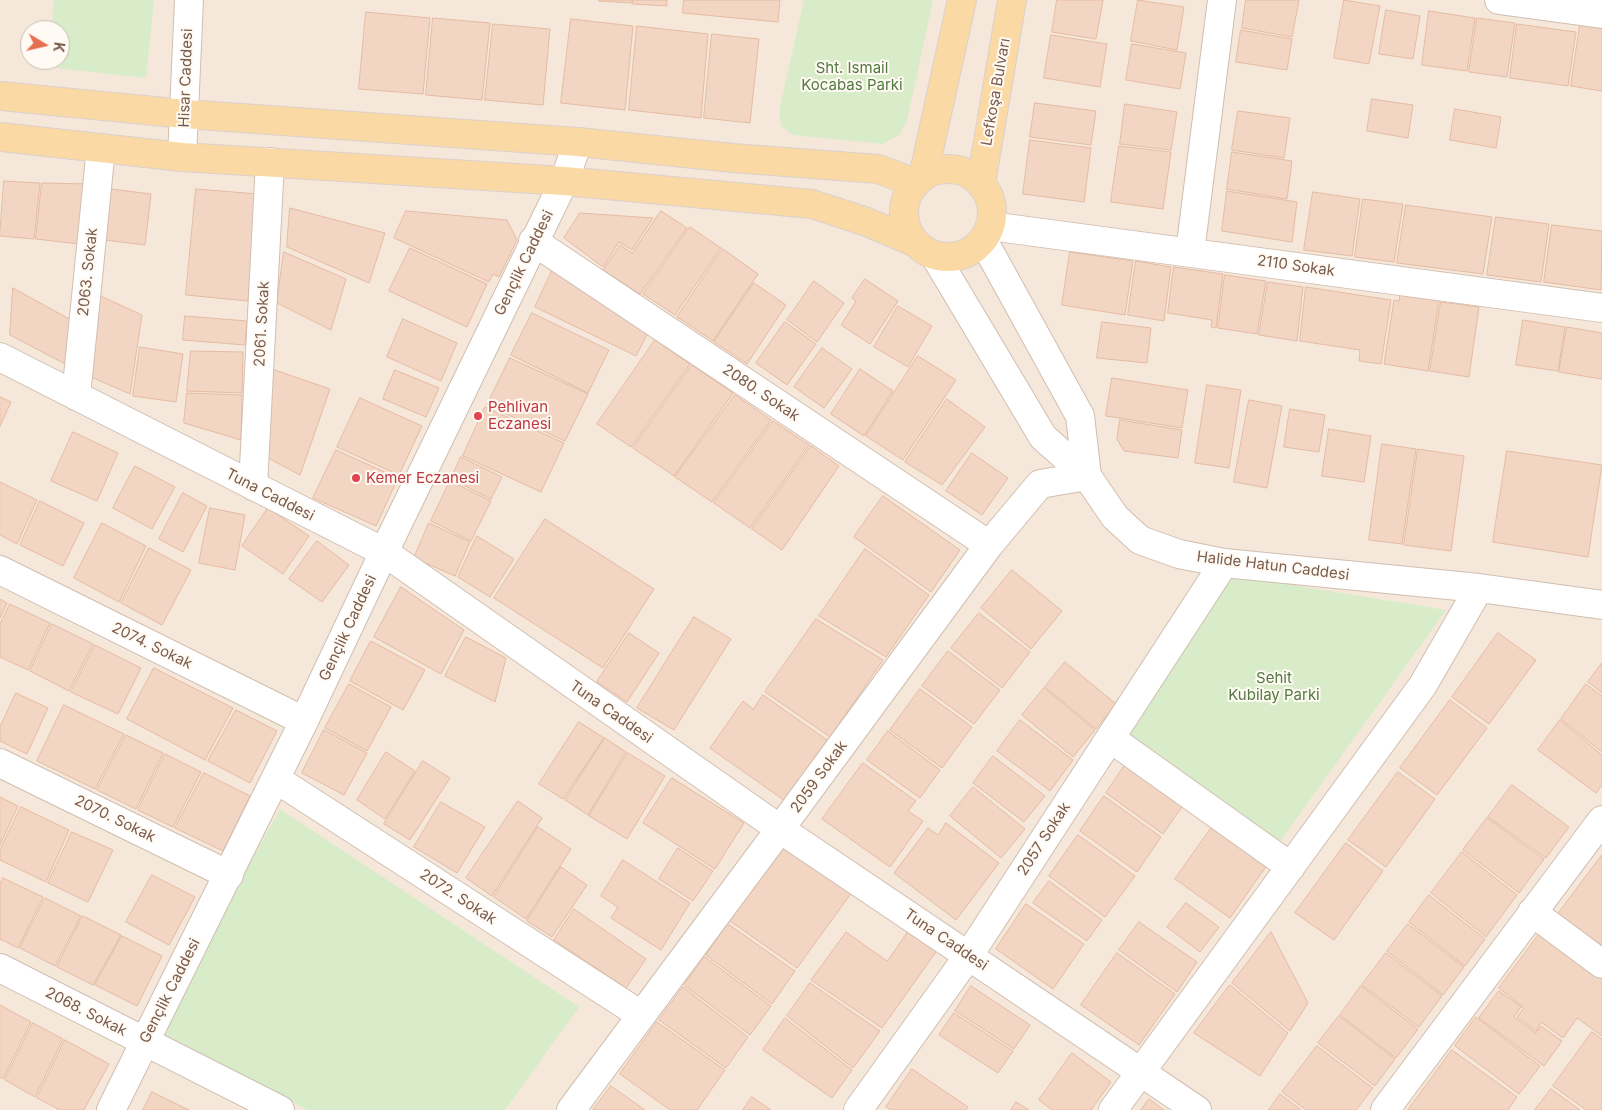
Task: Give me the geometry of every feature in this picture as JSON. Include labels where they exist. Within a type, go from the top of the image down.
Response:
[{"type":"main road","points":[[925,249],[908,234],[904,211],[906,199],[919,180],[962,0]]},
{"type":"main road","name":"Lefkoşa Bulvarı","points":[[981,183],[1012,0]]},
{"type":"main road","points":[[0,96],[185,114],[578,142],[733,158],[878,169],[919,180],[939,169],[955,169],[969,174],[981,183],[989,196],[992,211],[987,233],[972,250],[947,258],[868,222],[812,204],[564,181],[182,157],[0,137]]},
{"type":"street","name":"Hisar Caddesi","points":[[182,157],[189,0]]},
{"type":"street","points":[[1190,252],[1222,0]]},
{"type":"street","points":[[1499,0],[1602,14]]},
{"type":"street","name":"Gençlik Caddesi","points":[[111,1110],[304,721],[564,181],[578,142]]},
{"type":"street","name":"2063. Sokak","points":[[76,396],[101,148]]},
{"type":"street","name":"2061. Sokak","points":[[253,486],[270,162]]},
{"type":"street","name":"2110 Sokak","points":[[987,233],[1190,252],[1602,308]]},
{"type":"street","name":"Halide Hatun Caddesi","points":[[987,233],[1080,416],[1087,476],[1115,517],[1140,540],[1179,554],[1224,563],[1479,588],[1602,605]]},
{"type":"street","name":"2080. Sokak","points":[[534,241],[988,545]]},
{"type":"street","points":[[925,249],[1043,437],[1087,476]]},
{"type":"street","name":"Tuna Caddesi","points":[[0,357],[384,552],[780,830],[1197,1110]]},
{"type":"street","name":"2059 Sokak","points":[[571,1110],[780,830],[988,545],[1040,484],[1087,476]]},
{"type":"street","name":"2057 Sokak","points":[[858,1110],[968,955],[1224,563]]},
{"type":"street","name":"2074. Sokak","points":[[0,570],[304,721]]},
{"type":"street","points":[[1113,1110],[1424,685],[1479,588]]},
{"type":"street","points":[[1110,738],[1291,867]]},
{"type":"street","name":"2070. Sokak","points":[[0,763],[229,875]]},
{"type":"street","name":"2072. Sokak","points":[[276,779],[641,1015]]},
{"type":"street","points":[[1385,1110],[1602,820]]},
{"type":"street","points":[[1532,912],[1602,964]]},
{"type":"street","name":"2068. Sokak","points":[[0,968],[280,1110]]},
{"type":"shaded area","points":[[0,0],[1602,0],[1602,1110],[0,1110]]},
{"type":"green space","points":[[54,0],[154,0],[146,78],[70,70],[70,20],[52,20]]},
{"type":"green space","name":"Sht. Ismail Kocabas Parki","points":[[804,0],[933,0],[907,121],[899,135],[883,144],[793,135],[781,126],[779,111]]},
{"type":"green space","name":"Sehit Kubilay Parki","points":[[1231,575],[1446,610],[1276,847],[1122,743]]},
{"type":"green space","points":[[280,809],[579,1007],[505,1110],[308,1110],[156,1034]]},
{"type":"building","points":[[632,0],[632,3],[599,1]]},
{"type":"building","points":[[633,0],[667,0],[667,6],[633,4]]},
{"type":"building","points":[[684,0],[780,0],[778,22],[683,13]]},
{"type":"building","points":[[1057,0],[1103,0],[1096,39],[1052,32]]},
{"type":"building","points":[[1138,0],[1184,7],[1177,50],[1131,41]]},
{"type":"building","points":[[1246,0],[1299,0],[1292,37],[1242,28]]},
{"type":"building","points":[[1344,0],[1380,6],[1369,64],[1334,58]]},
{"type":"building","points":[[1386,10],[1420,16],[1413,59],[1379,54]]},
{"type":"building","points":[[1429,11],[1475,18],[1467,71],[1422,65]]},
{"type":"building","points":[[366,12],[430,18],[423,94],[359,89]]},
{"type":"building","points":[[433,18],[490,23],[482,100],[426,95]]},
{"type":"building","points":[[1477,18],[1515,23],[1507,77],[1469,72]]},
{"type":"building","points":[[571,19],[633,26],[625,110],[561,103]]},
{"type":"building","points":[[493,24],[550,29],[543,105],[485,100]]},
{"type":"building","points":[[1517,24],[1576,32],[1568,86],[1510,78]]},
{"type":"building","points":[[1580,25],[1602,28],[1602,91],[1571,86]]},
{"type":"building","points":[[637,26],[708,34],[701,118],[629,110]]},
{"type":"building","points":[[1241,30],[1292,39],[1287,70],[1236,62]]},
{"type":"building","points":[[712,34],[759,39],[750,123],[704,118]]},
{"type":"building","points":[[1051,35],[1107,44],[1100,87],[1044,78]]},
{"type":"building","points":[[1132,44],[1186,53],[1180,89],[1126,80]]},
{"type":"building","points":[[1372,99],[1413,105],[1408,138],[1367,131]]},
{"type":"building","points":[[1035,103],[1096,111],[1091,145],[1030,137]]},
{"type":"building","points":[[1125,104],[1177,112],[1171,150],[1120,144]]},
{"type":"building","points":[[1455,109],[1501,117],[1496,148],[1450,140]]},
{"type":"building","points":[[1238,111],[1290,118],[1284,158],[1232,150]]},
{"type":"building","points":[[1030,140],[1091,148],[1084,202],[1023,194]]},
{"type":"building","points":[[1119,146],[1171,152],[1163,209],[1111,202]]},
{"type":"building","points":[[1232,152],[1292,161],[1287,199],[1227,189]]},
{"type":"building","points":[[4,181],[40,183],[34,239],[0,236]]},
{"type":"building","points":[[42,183],[88,184],[79,244],[36,239]]},
{"type":"building","points":[[111,189],[151,194],[145,245],[105,240]]},
{"type":"building","points":[[196,189],[258,194],[248,301],[186,295]]},
{"type":"building","points":[[1227,191],[1297,202],[1292,242],[1222,231]]},
{"type":"building","points":[[1313,192],[1360,199],[1352,256],[1304,250]]},
{"type":"building","points":[[1363,199],[1403,204],[1394,262],[1355,257]]},
{"type":"building","points":[[1406,205],[1492,217],[1483,274],[1397,263]]},
{"type":"building","points":[[290,208],[385,233],[369,283],[287,247]]},
{"type":"building","points":[[406,211],[507,220],[517,240],[499,277],[493,274],[489,282],[394,238]]},
{"type":"building","points":[[661,211],[687,228],[640,294],[603,270],[620,245],[632,253]]},
{"type":"building","points":[[580,213],[653,218],[632,250],[619,242],[603,267],[564,238]]},
{"type":"building","points":[[1496,217],[1549,224],[1541,282],[1487,275]]},
{"type":"building","points":[[1552,225],[1602,231],[1601,290],[1544,282]]},
{"type":"building","points":[[690,227],[721,248],[675,315],[643,294]]},
{"type":"building","points":[[410,248],[487,284],[467,327],[389,291]]},
{"type":"building","points":[[723,249],[758,274],[713,341],[677,317]]},
{"type":"building","points":[[284,252],[346,279],[331,330],[277,303]]},
{"type":"building","points":[[1070,252],[1133,261],[1125,315],[1062,305]]},
{"type":"building","points":[[1136,261],[1171,267],[1164,321],[1128,315]]},
{"type":"building","points":[[1174,267],[1223,274],[1216,328],[1211,327],[1212,320],[1168,313]]},
{"type":"building","points":[[553,269],[652,325],[636,356],[535,307]]},
{"type":"building","points":[[1225,275],[1266,281],[1257,334],[1218,328]]},
{"type":"building","points":[[865,279],[898,301],[870,344],[841,325],[856,301],[852,298]]},
{"type":"building","points":[[814,281],[844,303],[817,342],[787,320]]},
{"type":"building","points":[[1268,282],[1303,287],[1297,341],[1259,335]]},
{"type":"building","points":[[754,283],[786,305],[747,364],[714,342]]},
{"type":"building","points":[[1306,287],[1391,300],[1381,364],[1359,361],[1360,350],[1300,341]]},
{"type":"building","points":[[13,288],[73,321],[67,365],[10,335]]},
{"type":"building","points":[[94,293],[142,315],[130,394],[82,373]]},
{"type":"building","points":[[1400,295],[1439,301],[1428,371],[1384,364],[1394,300],[1399,301]]},
{"type":"building","points":[[1441,302],[1479,307],[1469,377],[1430,371]]},
{"type":"building","points":[[898,306],[932,326],[908,367],[874,347]]},
{"type":"building","points":[[532,313],[609,350],[588,393],[511,355]]},
{"type":"building","points":[[185,316],[247,321],[245,345],[183,340]]},
{"type":"building","points":[[403,319],[457,343],[441,381],[387,357]]},
{"type":"building","points":[[1523,320],[1565,327],[1558,371],[1516,365]]},
{"type":"building","points":[[785,322],[816,344],[787,385],[756,363]]},
{"type":"building","points":[[1102,322],[1151,328],[1147,363],[1097,358]]},
{"type":"building","points":[[1567,327],[1602,333],[1602,379],[1559,372]]},
{"type":"building","points":[[655,340],[690,364],[631,447],[597,424]]},
{"type":"building","points":[[140,347],[183,354],[176,402],[133,396]]},
{"type":"building","points":[[822,348],[852,369],[824,408],[794,387]]},
{"type":"building","points":[[191,351],[243,352],[242,393],[187,391]]},
{"type":"building","points":[[918,356],[956,380],[903,460],[866,436]]},
{"type":"building","points":[[510,358],[588,394],[565,441],[487,405]]},
{"type":"building","points":[[692,365],[733,393],[674,476],[633,448]]},
{"type":"building","points":[[272,369],[330,389],[300,475],[266,457]]},
{"type":"building","points":[[860,369],[893,391],[864,436],[831,414]]},
{"type":"building","points":[[395,370],[439,388],[426,417],[383,399]]},
{"type":"building","points":[[1112,378],[1188,390],[1182,428],[1106,416]]},
{"type":"building","points":[[1207,385],[1241,390],[1229,468],[1195,463]]},
{"type":"building","points":[[187,393],[242,395],[241,440],[184,423]]},
{"type":"building","points":[[735,395],[771,420],[712,502],[675,477]]},
{"type":"building","points":[[0,397],[11,402],[0,426]]},
{"type":"building","points":[[360,398],[422,426],[399,475],[337,447]]},
{"type":"building","points":[[947,399],[985,427],[942,485],[905,462]]},
{"type":"building","points":[[1249,400],[1282,406],[1267,488],[1234,482]]},
{"type":"building","points":[[485,407],[564,443],[541,492],[463,456]]},
{"type":"building","points":[[1290,409],[1325,415],[1319,452],[1284,447]]},
{"type":"building","points":[[1120,420],[1182,430],[1178,458],[1124,451],[1117,439]]},
{"type":"building","points":[[773,421],[809,445],[750,528],[714,503]]},
{"type":"building","points":[[1329,429],[1371,436],[1364,482],[1322,476]]},
{"type":"building","points":[[73,432],[118,453],[97,501],[51,481]]},
{"type":"building","points":[[1382,444],[1416,449],[1402,544],[1369,540]]},
{"type":"building","points":[[811,446],[839,466],[782,550],[752,529]]},
{"type":"building","points":[[1418,449],[1464,456],[1451,551],[1404,545]]},
{"type":"building","points":[[336,450],[398,478],[376,526],[313,498]]},
{"type":"building","points":[[1507,451],[1602,465],[1588,557],[1493,542]]},
{"type":"building","points":[[972,453],[1008,478],[982,515],[946,491]]},
{"type":"building","points":[[461,457],[502,477],[491,499],[451,479]]},
{"type":"building","points":[[135,466],[175,487],[152,529],[113,508]]},
{"type":"building","points":[[450,481],[491,501],[471,541],[431,521]]},
{"type":"building","points":[[0,482],[37,500],[17,544],[0,535]]},
{"type":"building","points":[[183,493],[207,506],[183,552],[159,539]]},
{"type":"building","points":[[883,496],[960,550],[931,592],[854,537]]},
{"type":"building","points":[[40,501],[84,523],[63,566],[20,545]]},
{"type":"building","points":[[210,508],[245,515],[235,570],[199,563]]},
{"type":"building","points":[[268,508],[309,536],[283,574],[242,546]]},
{"type":"building","points":[[545,519],[654,589],[603,668],[494,598]]},
{"type":"building","points":[[102,523],[146,546],[119,602],[74,578]]},
{"type":"building","points":[[429,523],[470,542],[455,576],[414,558]]},
{"type":"building","points":[[477,536],[514,559],[490,597],[458,577]]},
{"type":"building","points":[[317,541],[349,565],[322,602],[289,579]]},
{"type":"building","points":[[149,548],[191,570],[162,625],[121,603]]},
{"type":"building","points":[[865,549],[929,595],[886,657],[819,616]]},
{"type":"building","points":[[1012,570],[1062,611],[1031,649],[981,608]]},
{"type":"building","points":[[401,587],[464,630],[441,674],[374,637]]},
{"type":"building","points":[[0,599],[7,603],[0,618]]},
{"type":"building","points":[[10,604],[50,623],[28,670],[0,657],[0,624]]},
{"type":"building","points":[[979,613],[1030,652],[1002,688],[951,648]]},
{"type":"building","points":[[694,617],[731,639],[674,730],[637,708]]},
{"type":"building","points":[[816,619],[883,660],[830,737],[765,692]]},
{"type":"building","points":[[52,624],[93,644],[69,691],[30,671]]},
{"type":"building","points":[[629,633],[659,653],[627,702],[597,682]]},
{"type":"building","points":[[1498,633],[1536,660],[1489,724],[1452,697]]},
{"type":"building","points":[[466,637],[506,658],[495,702],[445,676]]},
{"type":"building","points":[[371,641],[425,670],[403,710],[350,681]]},
{"type":"building","points":[[95,645],[141,668],[118,714],[71,692]]},
{"type":"building","points":[[948,651],[1000,690],[974,724],[922,686]]},
{"type":"building","points":[[1065,662],[1116,704],[1096,729],[1045,687]]},
{"type":"building","points":[[1602,663],[1602,693],[1588,682]]},
{"type":"building","points":[[154,668],[233,708],[205,760],[127,719]]},
{"type":"building","points":[[349,684],[391,707],[367,751],[325,728]]},
{"type":"building","points":[[1586,684],[1602,696],[1602,752],[1561,719]]},
{"type":"building","points":[[1044,688],[1095,730],[1073,757],[1022,715]]},
{"type":"building","points":[[920,689],[972,727],[942,768],[890,730]]},
{"type":"building","points":[[16,693],[48,708],[27,754],[0,741],[0,727]]},
{"type":"building","points":[[763,695],[827,740],[785,801],[710,748],[743,701],[753,709]]},
{"type":"building","points":[[1450,700],[1487,728],[1437,795],[1400,768]]},
{"type":"building","points":[[64,705],[124,734],[95,789],[37,761]]},
{"type":"building","points":[[236,710],[277,731],[250,783],[208,761]]},
{"type":"building","points":[[1020,720],[1073,760],[1050,791],[997,751]]},
{"type":"building","points":[[1560,720],[1602,755],[1602,785],[1596,793],[1538,750]]},
{"type":"building","points":[[579,722],[604,738],[563,799],[539,784]]},
{"type":"building","points":[[324,730],[367,753],[344,795],[302,773]]},
{"type":"building","points":[[888,731],[940,770],[920,798],[867,760]]},
{"type":"building","points":[[126,735],[163,753],[136,809],[97,790]]},
{"type":"building","points":[[605,738],[626,752],[588,815],[565,800]]},
{"type":"building","points":[[386,752],[415,771],[385,819],[357,800]]},
{"type":"building","points":[[628,753],[665,776],[627,839],[589,816]]},
{"type":"building","points":[[165,754],[201,772],[173,827],[138,810]]},
{"type":"building","points":[[993,756],[1045,796],[1024,822],[973,783]]},
{"type":"building","points":[[1129,759],[1186,801],[1163,834],[1106,793]]},
{"type":"building","points":[[423,761],[450,778],[410,840],[384,824]]},
{"type":"building","points":[[863,763],[916,801],[908,811],[923,821],[890,867],[822,819]]},
{"type":"building","points":[[1398,772],[1435,799],[1386,867],[1348,840]]},
{"type":"building","points":[[204,773],[250,796],[223,851],[175,828]]},
{"type":"building","points":[[672,778],[744,823],[715,869],[643,823]]},
{"type":"building","points":[[1512,785],[1569,827],[1546,858],[1488,817]]},
{"type":"building","points":[[973,787],[1025,829],[1001,858],[950,816]]},
{"type":"building","points":[[1104,796],[1161,837],[1137,872],[1080,831]]},
{"type":"building","points":[[0,797],[18,806],[0,845]]},
{"type":"building","points":[[518,801],[542,818],[492,896],[466,878]]},
{"type":"building","points":[[441,802],[485,827],[457,873],[414,847]]},
{"type":"building","points":[[21,807],[69,830],[46,882],[0,860],[0,850]]},
{"type":"building","points":[[1487,818],[1544,859],[1519,893],[1463,850]]},
{"type":"building","points":[[946,823],[999,863],[956,920],[894,873],[928,828],[938,835]]},
{"type":"building","points":[[538,827],[571,849],[526,919],[494,897]]},
{"type":"building","points":[[1212,827],[1267,865],[1230,918],[1175,879]]},
{"type":"building","points":[[72,832],[113,850],[88,902],[48,883]]},
{"type":"building","points":[[1078,835],[1135,876],[1105,917],[1049,876]]},
{"type":"building","points":[[788,840],[855,888],[797,968],[730,921]]},
{"type":"building","points":[[1346,843],[1383,871],[1334,940],[1295,913]]},
{"type":"building","points":[[678,848],[713,871],[693,901],[659,879]]},
{"type":"building","points":[[1462,852],[1517,895],[1486,937],[1431,893]]},
{"type":"building","points":[[1602,855],[1602,945],[1557,915]]},
{"type":"building","points":[[623,860],[690,903],[661,950],[611,918],[618,907],[601,896]]},
{"type":"building","points":[[561,867],[587,885],[552,937],[527,921]]},
{"type":"building","points":[[152,875],[195,897],[169,945],[126,922]]},
{"type":"building","points":[[3,878],[43,897],[18,948],[0,939],[0,884]]},
{"type":"building","points":[[1049,881],[1102,920],[1087,941],[1033,903]]},
{"type":"building","points":[[1429,895],[1485,939],[1465,966],[1409,922]]},
{"type":"building","points":[[45,898],[81,916],[55,966],[20,948]]},
{"type":"building","points":[[1186,903],[1219,927],[1200,952],[1167,927]]},
{"type":"building","points":[[1026,904],[1084,944],[1053,989],[996,949]]},
{"type":"building","points":[[574,909],[646,959],[626,988],[554,940]]},
{"type":"building","points":[[83,916],[121,935],[93,985],[57,967]]},
{"type":"building","points":[[1139,922],[1197,962],[1177,992],[1119,950]]},
{"type":"building","points":[[728,924],[795,971],[772,1004],[706,955]]},
{"type":"building","points":[[1408,924],[1464,967],[1443,995],[1387,951]]},
{"type":"building","points":[[910,929],[938,949],[882,1028],[811,980],[846,932],[887,961]]},
{"type":"building","points":[[1271,932],[1308,1003],[1290,1031],[1232,983]]},
{"type":"building","points":[[1540,933],[1602,978],[1602,1036],[1577,1018],[1563,1038],[1541,1022],[1536,1031],[1517,1017],[1524,1008],[1499,988]]},
{"type":"building","points":[[122,936],[162,956],[137,1006],[95,985]]},
{"type":"building","points":[[1117,953],[1175,994],[1139,1045],[1081,1005]]},
{"type":"building","points":[[1386,953],[1442,996],[1419,1027],[1362,985]]},
{"type":"building","points":[[705,957],[771,1006],[750,1035],[684,985]]},
{"type":"building","points":[[810,983],[880,1031],[853,1068],[787,1016]]},
{"type":"building","points":[[1230,985],[1288,1033],[1260,1076],[1194,1033]]},
{"type":"building","points":[[971,986],[1030,1025],[1014,1049],[955,1011]]},
{"type":"building","points":[[1361,986],[1418,1029],[1396,1058],[1340,1015]]},
{"type":"building","points":[[683,987],[748,1037],[726,1068],[659,1020]]},
{"type":"building","points":[[1499,991],[1521,1007],[1514,1017],[1536,1033],[1541,1026],[1562,1041],[1544,1066],[1479,1018]]},
{"type":"building","points":[[0,1005],[31,1022],[3,1079],[0,1077]]},
{"type":"building","points":[[954,1013],[1013,1051],[998,1073],[939,1035]]},
{"type":"building","points":[[1339,1016],[1395,1059],[1375,1086],[1318,1043]]},
{"type":"building","points":[[1476,1017],[1540,1066],[1519,1094],[1455,1046]]},
{"type":"building","points":[[785,1018],[852,1070],[832,1098],[763,1050]]},
{"type":"building","points":[[657,1022],[725,1070],[697,1110],[670,1110],[620,1074]]},
{"type":"building","points":[[33,1023],[63,1039],[35,1097],[5,1080]]},
{"type":"building","points":[[1592,1032],[1602,1039],[1602,1110],[1586,1110],[1553,1086]]},
{"type":"building","points":[[65,1040],[109,1064],[84,1110],[60,1110],[37,1098]]},
{"type":"building","points":[[1317,1046],[1373,1088],[1356,1110],[1306,1110],[1282,1092]]},
{"type":"building","points":[[1452,1050],[1517,1097],[1508,1110],[1408,1110]]},
{"type":"building","points":[[1072,1053],[1111,1082],[1091,1110],[1052,1110],[1039,1100]]},
{"type":"building","points":[[912,1069],[968,1107],[966,1110],[891,1110],[886,1107]]},
{"type":"building","points":[[611,1086],[645,1110],[593,1110]]},
{"type":"building","points":[[1551,1089],[1580,1110],[1535,1110]]},
{"type":"building","points":[[152,1092],[189,1110],[143,1110]]},
{"type":"building","points":[[1280,1094],[1301,1110],[1269,1110]]},
{"type":"building","points":[[752,1097],[771,1110],[743,1110]]},
{"type":"building","points":[[1149,1099],[1164,1110],[1141,1110]]},
{"type":"building","points":[[1016,1102],[1029,1110],[1011,1110]]},
{"type":"place","name":"Pehlivan Eczanesi","points":[[478,416]]},
{"type":"place","name":"Kemer Eczanesi","points":[[356,478]]}]
